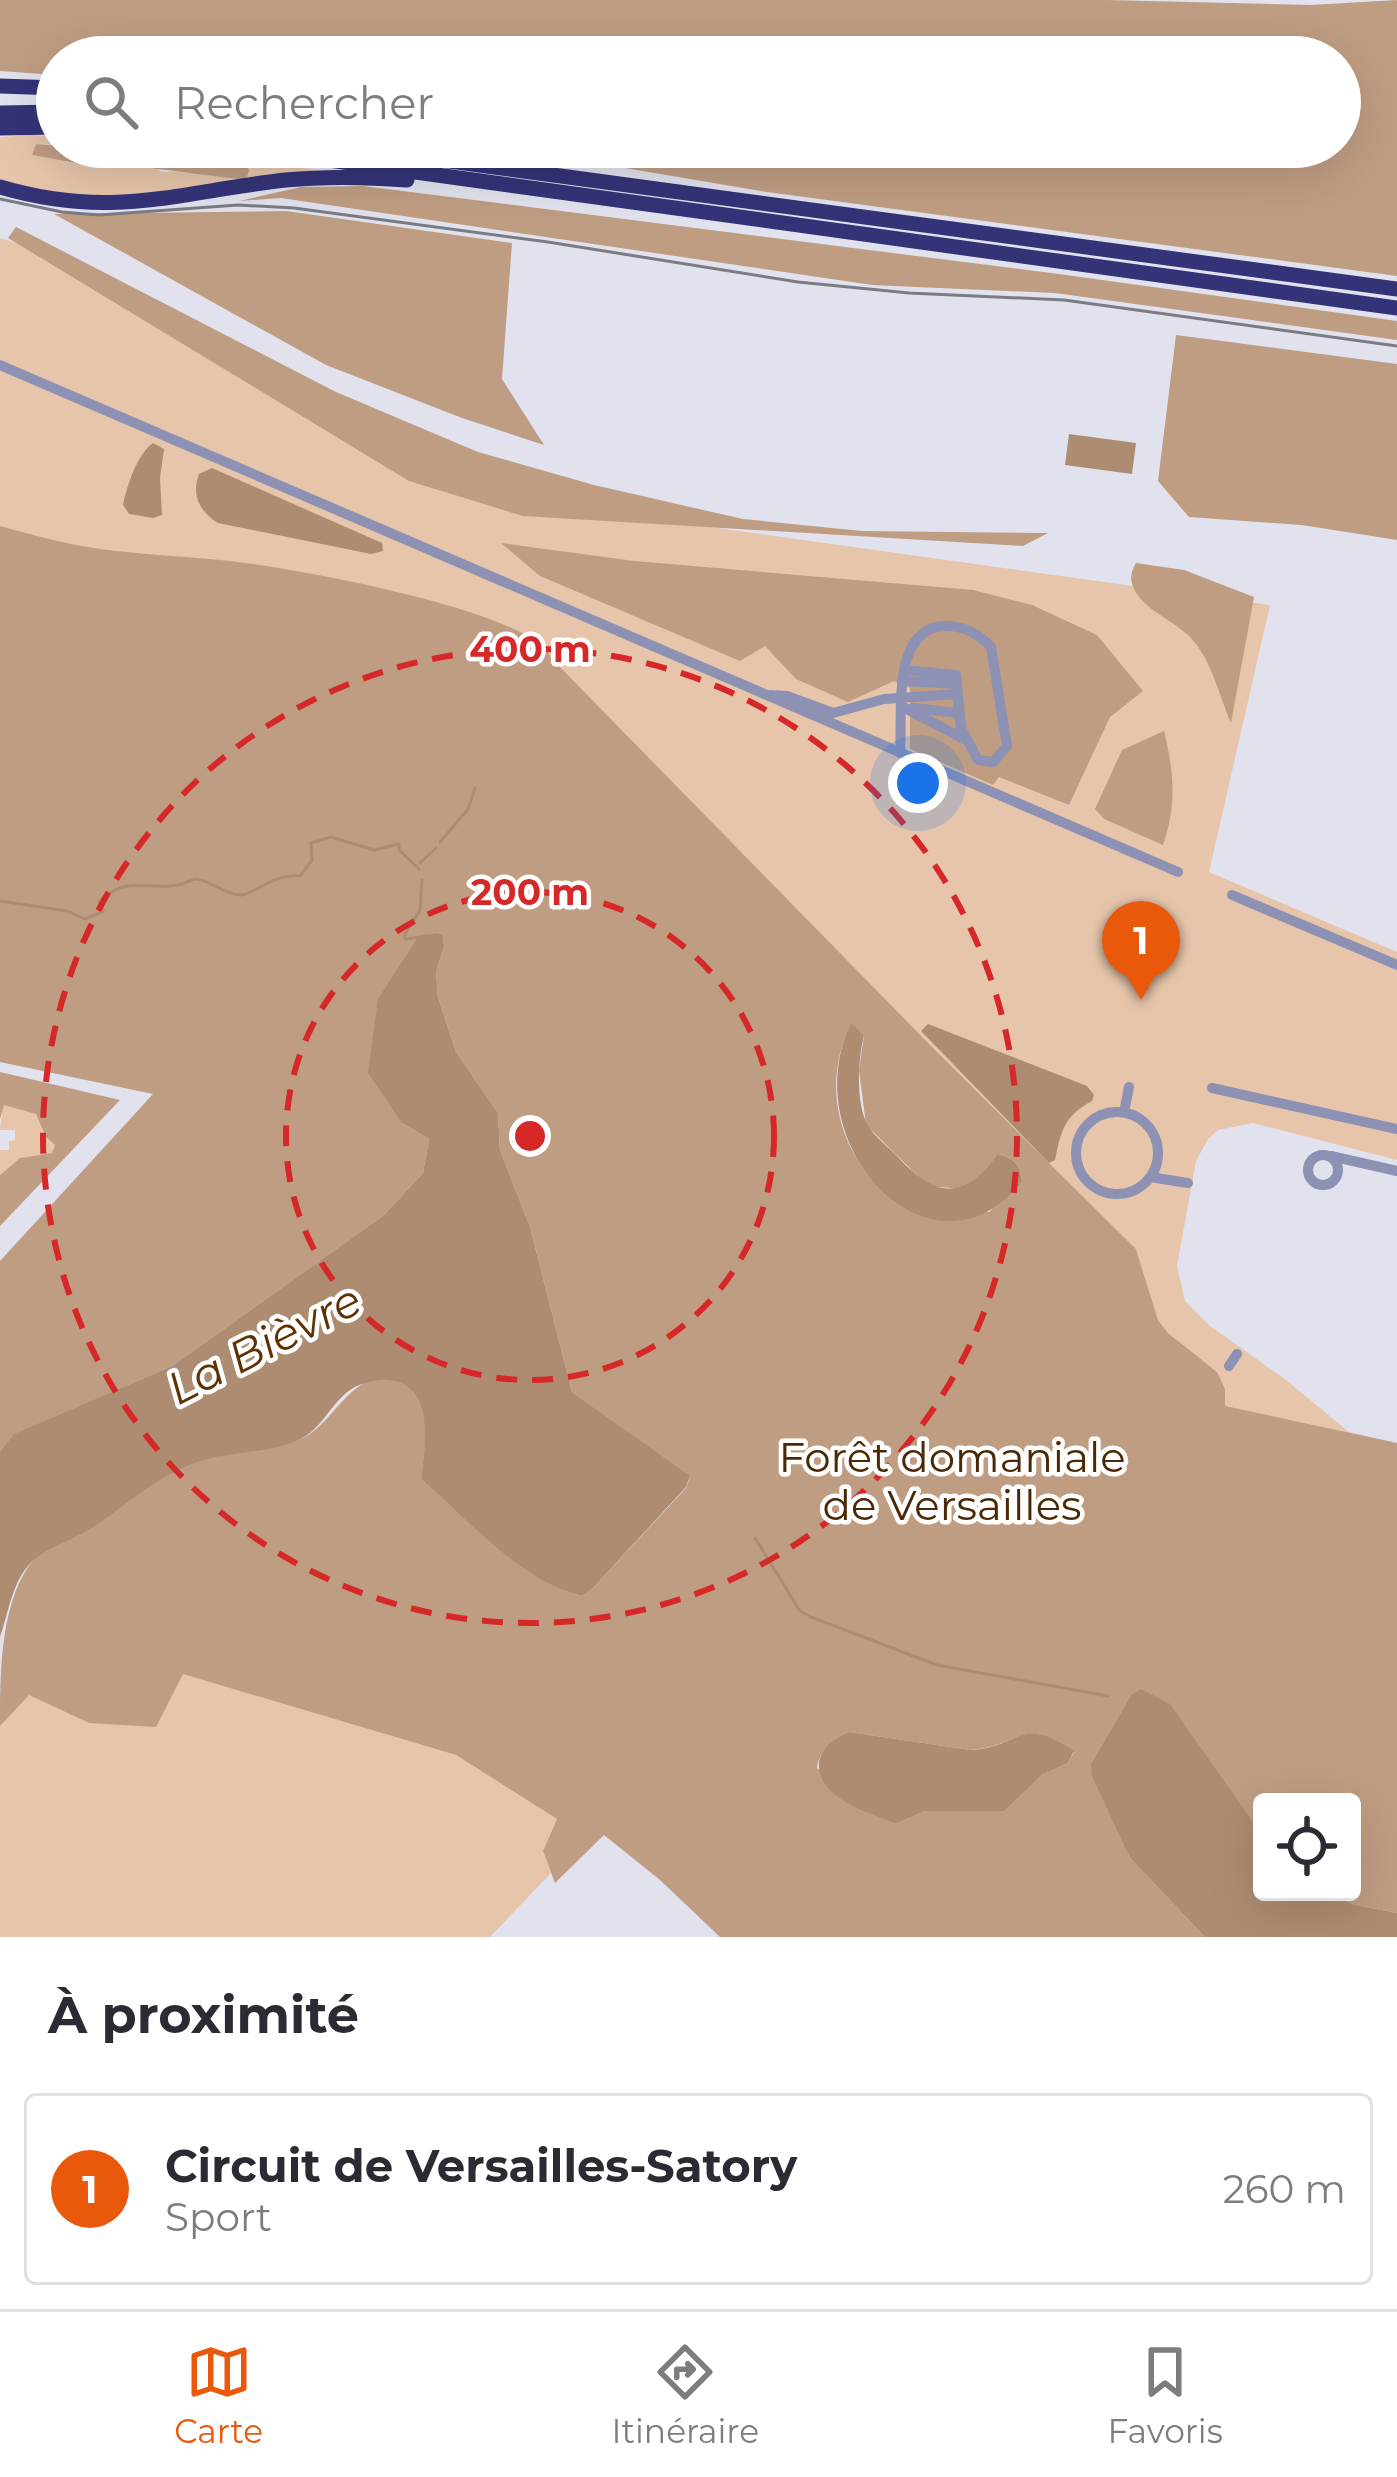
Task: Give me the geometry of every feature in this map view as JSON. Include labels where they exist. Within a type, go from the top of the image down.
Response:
[{"type":"highway","points":[[0,86],[36,87]]},
{"type":"highway","points":[[0,113],[36,112]]},
{"type":"highway","points":[[0,128],[36,127]]},
{"type":"highway","points":[[389,168],[1397,308]]},
{"type":"highway","points":[[499,168],[1397,289]]},
{"type":"highway","points":[[542,168],[557,176]]},
{"type":"highway","points":[[0,187],[69,202],[119,204],[283,180],[414,181],[440,175]]},
{"type":"street","points":[[0,365],[1178,872]]},
{"type":"street","points":[[900,753],[904,676],[912,644],[929,629],[959,627],[988,642],[997,664],[1007,746],[1000,758],[987,763],[974,756],[964,739],[957,689]]},
{"type":"street","points":[[904,676],[957,689]]},
{"type":"street","points":[[766,695],[784,695],[833,713],[957,689]]},
{"type":"street","points":[[904,702],[958,713]]},
{"type":"street","points":[[904,702],[964,739]]},
{"type":"street","points":[[1232,895],[1397,965]]},
{"type":"street","points":[[1124,1112],[1129,1087]]},
{"type":"street","points":[[1212,1088],[1397,1130]]},
{"type":"street","points":[[1124,1112],[1144,1121],[1153,1132],[1158,1160],[1150,1177],[1131,1192],[1105,1192],[1084,1178],[1075,1154],[1082,1129],[1103,1113],[1124,1112]]},
{"type":"street","points":[[1340,1161],[1397,1171]]},
{"type":"street","points":[[1150,1177],[1187,1184]]},
{"type":"street","points":[[1229,1366],[1237,1354]]},
{"type":"shaded area","points":[[36,135],[36,168],[322,171],[144,198],[82,195],[0,182],[0,137]]},
{"type":"shaded area","points":[[0,238],[62,257],[465,493],[1270,605],[1209,872],[1397,952],[1397,1160],[1253,1123],[1218,1130],[1196,1161],[1177,1266],[1185,1301],[1210,1326],[1349,1432],[1397,1443],[1292,1740],[1217,1372],[1158,1320],[1136,1249],[933,1048],[0,551]]},
{"type":"shaded area","points":[[3,1104],[37,1114],[55,1145],[52,1153],[20,1158],[0,1175],[0,1150],[9,1150],[9,1141],[15,1140],[15,1130],[0,1130]]},
{"type":"shaded area","points":[[182,1673],[456,1755],[557,1819],[543,1851],[551,1873],[490,1937],[0,1937],[0,1726],[28,1694],[89,1723]]},
{"type":"green space","points":[[0,0],[1107,0],[1311,5],[1397,0],[1397,276],[767,192],[625,168],[1361,168],[1361,36],[36,36],[36,74],[0,71]]},
{"type":"green space","points":[[148,168],[248,168],[247,177]]},
{"type":"green space","points":[[363,186],[1397,321],[1397,340],[1055,293],[872,285],[281,198],[239,201],[301,187]]},
{"type":"green space","points":[[286,211],[512,243],[502,379],[544,445],[326,365],[54,214]]},
{"type":"green space","points":[[16,227],[336,392],[478,452],[743,519],[862,531],[1048,533],[1023,546],[523,516],[409,481],[8,238]]},
{"type":"green space","points":[[1176,335],[1397,364],[1397,540],[1302,525],[1189,517],[1158,481]]},
{"type":"green space","name":"Forêt domaniale de Versailles","points":[[0,526],[94,548],[320,575],[463,610],[535,641],[1136,1249],[1158,1320],[1217,1372],[1225,1389],[1225,1406],[1397,1443],[1397,1913],[1346,1901],[1361,1901],[1361,1793],[1253,1793],[1253,1825],[1131,1695],[1091,1763],[1130,1858],[1205,1937],[720,1937],[604,1835],[555,1883],[543,1851],[557,1819],[456,1755],[183,1674],[156,1727],[89,1723],[29,1695],[0,1726],[7,1623],[19,1584],[34,1561],[171,1472],[210,1458],[303,1438],[361,1385],[374,1379],[390,1378],[407,1385],[421,1403],[426,1429],[421,1479],[518,1563],[582,1596],[686,1488],[690,1477],[572,1392],[530,1227],[500,1150],[498,1113],[456,1052],[438,997],[436,972],[443,935],[402,1123],[429,1139],[423,1173],[384,1215],[172,1366],[15,1434],[0,1452],[0,1261],[153,1094],[0,1062]],"holes":[[[851,1024],[864,1035],[859,1070],[866,1125],[928,1186],[962,1189],[977,1181],[999,1154],[1009,1158],[1022,1181],[989,1212],[888,1195],[857,1159],[840,1116],[837,1070]],[[849,1732],[971,1750],[1031,1734],[1043,1735],[1074,1752],[1068,1763],[1042,1775],[1005,1811],[925,1811],[896,1824],[817,1768],[828,1746]]]},
{"type":"green space","points":[[501,543],[634,561],[973,590],[1032,605],[1097,635],[1143,691],[1110,717],[1069,805],[999,777],[993,785],[910,749],[910,688],[894,681],[848,702],[796,679],[765,646],[740,661],[540,576]]},
{"type":"green space","points":[[1136,563],[1184,570],[1254,597],[1231,723],[1198,647],[1134,589],[1131,575]]},
{"type":"green space","points":[[1164,731],[1172,788],[1163,845],[1104,819],[1095,809],[1122,750]]},
{"type":"green space","points":[[0,1072],[120,1100],[0,1226],[0,1175],[20,1158],[52,1153],[55,1145],[36,1114],[4,1105],[0,1119]]},
{"type":"water","points":[[1069,434],[1136,443],[1132,474],[1065,465]]},
{"type":"water","points":[[153,443],[164,449],[162,515],[153,518],[129,514],[123,505],[138,462]]},
{"type":"water","points":[[212,468],[382,543],[383,551],[371,554],[218,523],[206,514],[197,496],[199,474]]},
{"type":"water","points":[[443,935],[444,947],[436,972],[438,997],[456,1052],[498,1113],[500,1150],[530,1227],[572,1392],[690,1476],[686,1487],[582,1596],[516,1563],[421,1479],[425,1434],[421,1405],[404,1384],[372,1381],[346,1393],[303,1438],[180,1469],[88,1531],[39,1556],[20,1577],[0,1637],[0,1452],[14,1434],[172,1366],[384,1215],[423,1173],[429,1139],[402,1123],[368,1073],[378,999],[417,939]]},
{"type":"water","points":[[851,1023],[864,1035],[859,1082],[865,1118],[874,1134],[909,1168],[936,1186],[960,1187],[973,1181],[998,1154],[1015,1163],[1022,1181],[987,1211],[950,1221],[914,1213],[882,1190],[856,1157],[841,1116],[838,1070]]},
{"type":"water","points":[[928,1024],[1087,1086],[1094,1095],[1092,1101],[1065,1125],[1055,1160],[1049,1163],[921,1031]]},
{"type":"water","points":[[1141,1689],[1170,1704],[1253,1822],[1253,1901],[1346,1901],[1397,1913],[1397,1937],[1205,1937],[1130,1858],[1092,1776],[1091,1763],[1131,1695]]},
{"type":"water","points":[[849,1732],[971,1750],[1031,1734],[1056,1740],[1074,1751],[1068,1763],[1042,1775],[1005,1811],[925,1811],[896,1824],[847,1803],[823,1781],[822,1754]]},
{"type":"waterway","points":[[440,842],[468,809],[475,788]]},
{"type":"waterway","points":[[0,901],[67,911],[85,919],[104,911],[99,902],[109,893],[128,886],[178,885],[196,879],[245,894],[281,878],[300,876],[312,860],[311,843],[331,837],[374,850],[399,844],[399,850],[419,869]]},
{"type":"waterway","points":[[420,863],[436,848]]},
{"type":"waterway","points":[[422,880],[420,910],[404,936],[428,936]]},
{"type":"waterway","name":"La Bièvre","points":[[755,1538],[800,1611],[811,1617],[937,1665],[1108,1696]]},
{"type":"railway","points":[[0,199],[99,215],[238,205],[294,208],[798,282],[1064,300],[1397,346]]},
{"type":"place","name":"Circuit de Versailles-Satory","points":[[1141,1000]]}]
